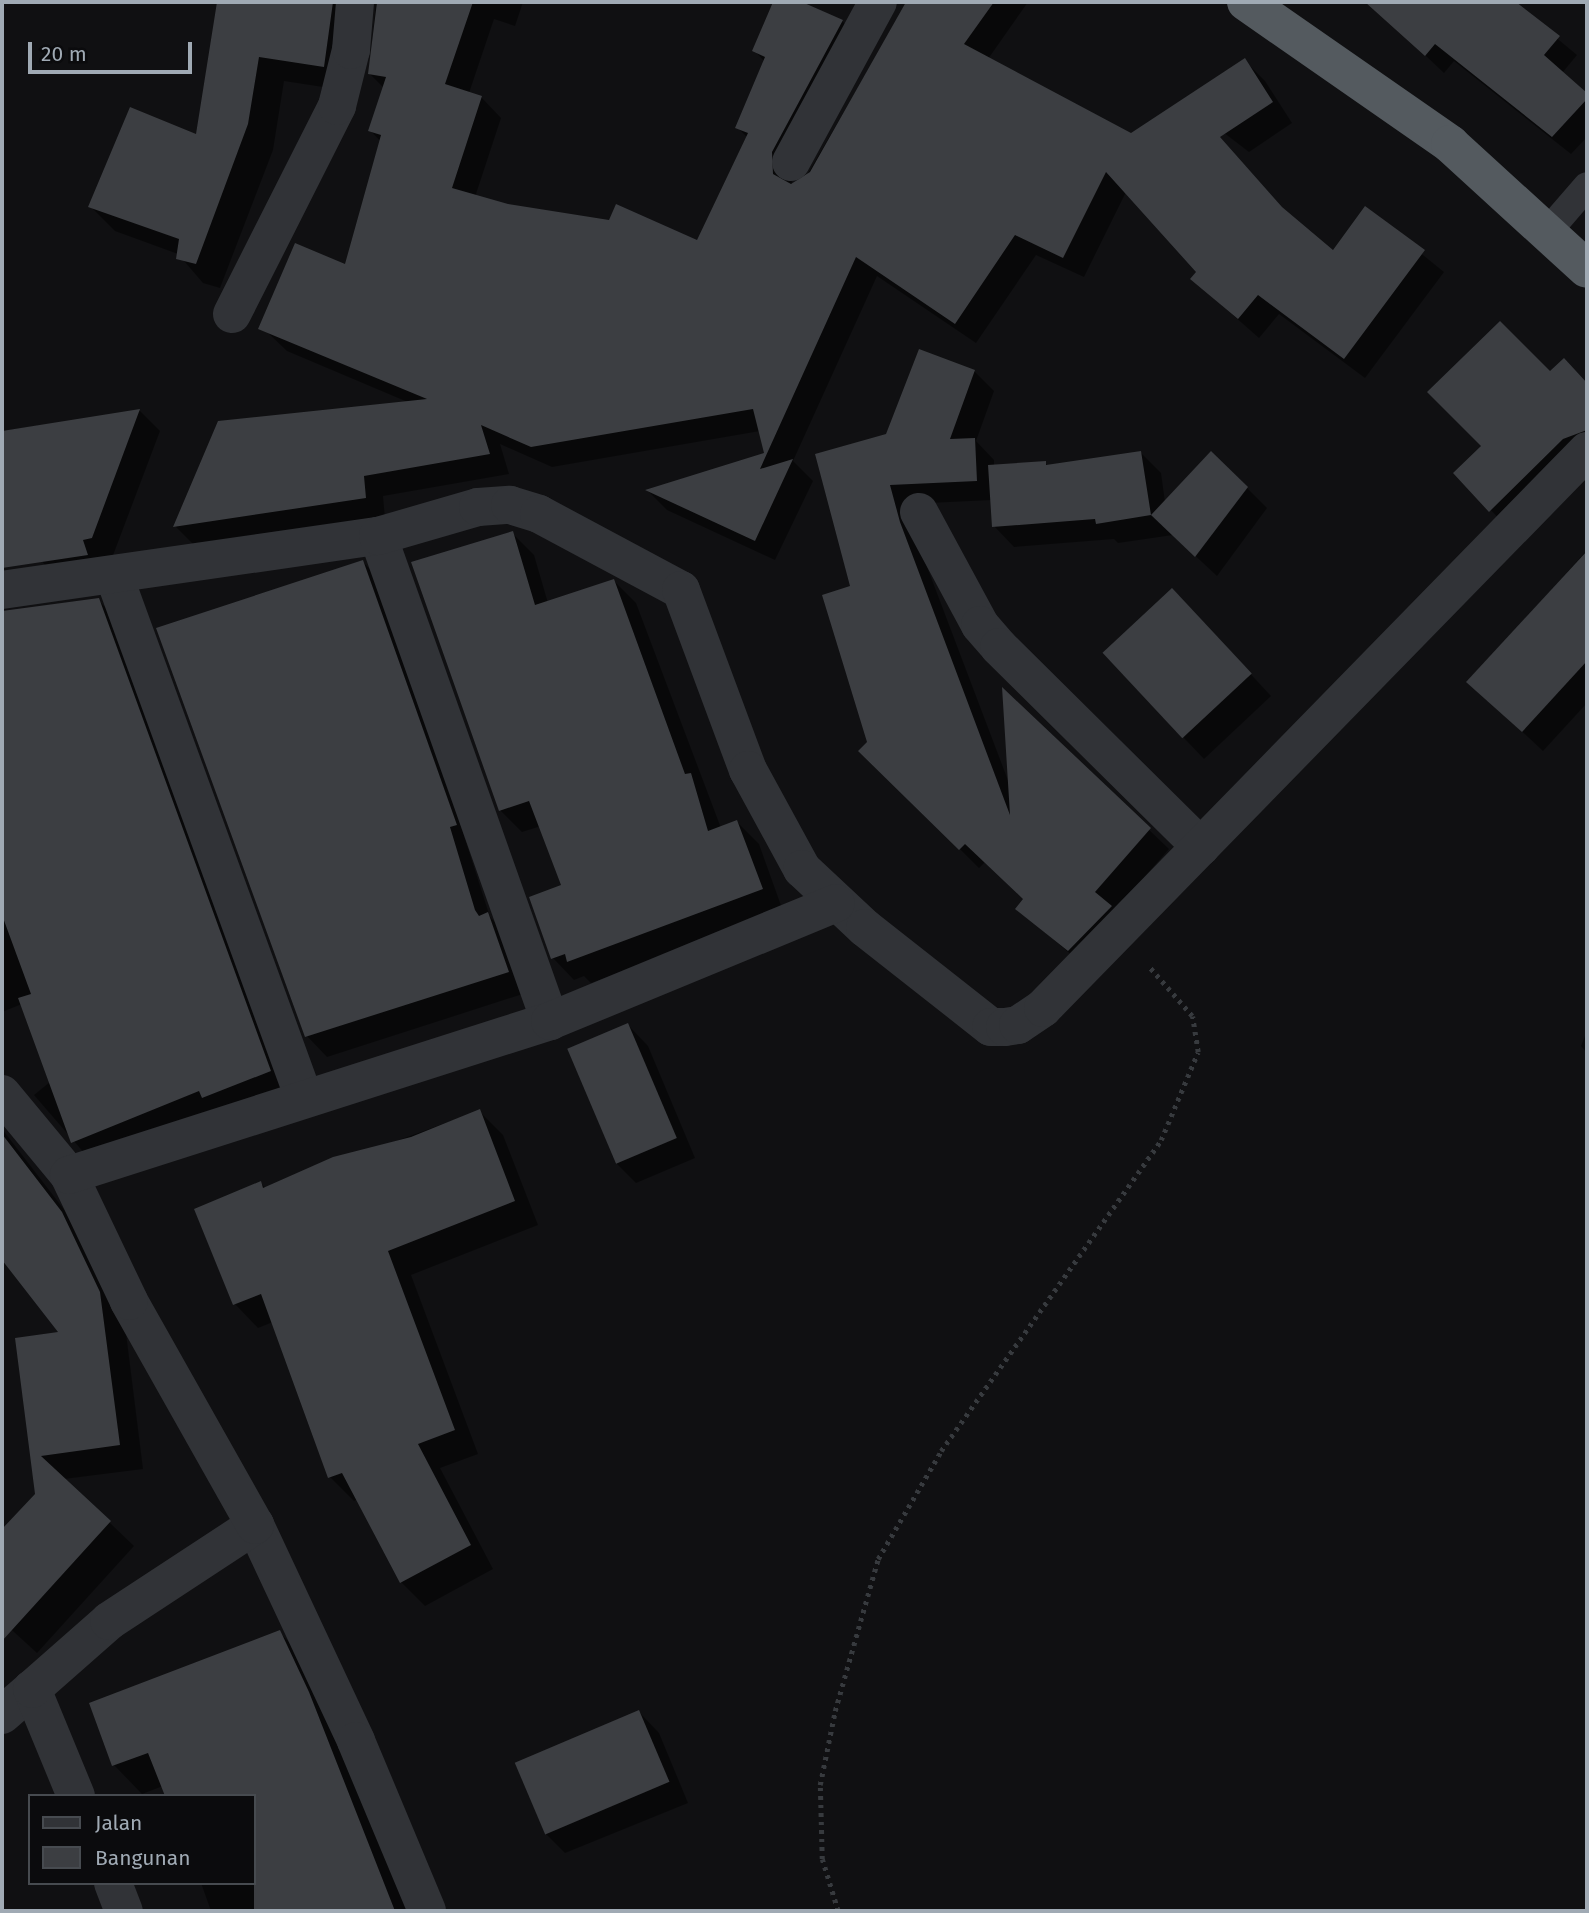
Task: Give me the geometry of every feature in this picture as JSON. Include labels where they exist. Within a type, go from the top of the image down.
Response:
[{"type":"highway","points":[[1246,2],[1450,144],[1549,230],[1587,269]]},
{"type":"street","points":[[232,314],[337,106],[348,69],[355,2]]},
{"type":"street","points":[[791,162],[877,2]]},
{"type":"street","points":[[2,590],[378,536],[478,507],[510,505],[540,514],[631,559],[681,590],[748,770],[777,829],[802,869],[836,903],[991,1027],[1018,1025],[1043,1008],[1587,451]]},
{"type":"street","points":[[919,512],[981,625],[999,647],[1201,847]]},
{"type":"street","points":[[378,536],[550,1021]]},
{"type":"street","points":[[114,576],[304,1098]]},
{"type":"street","points":[[69,1175],[550,1021],[836,903]]},
{"type":"street","points":[[2,1094],[69,1175],[129,1301],[255,1525],[356,1741],[427,1911]]},
{"type":"street","points":[[2,1715],[109,1621],[255,1525]]},
{"type":"street","points":[[32,1689],[75,1794]]},
{"type":"street","points":[[114,1885],[124,1911]]},
{"type":"lane","points":[[1549,230],[1587,186]]},
{"type":"path","points":[[838,1911],[822,1859],[820,1785],[835,1712],[878,1559],[941,1451],[1161,1140],[1198,1052],[1192,1016],[1117,930]]},
{"type":"building","points":[[217,2],[333,2],[324,67],[259,57],[248,124],[196,264],[176,259],[179,239],[88,207],[130,107],[196,134]]},
{"type":"building","points":[[377,2],[473,2],[445,84],[482,96],[452,188],[508,204],[609,220],[616,204],[697,240],[748,133],[735,128],[765,57],[752,51],[773,2],[802,2],[843,20],[772,152],[773,174],[791,184],[810,172],[906,2],[994,2],[964,44],[1131,133],[1245,58],[1273,102],[1220,137],[1282,207],[1333,250],[1365,206],[1425,250],[1344,359],[1258,295],[1238,319],[1190,279],[1196,272],[1106,172],[1063,258],[1015,235],[955,324],[856,257],[760,469],[793,459],[755,541],[645,490],[764,453],[753,409],[531,447],[481,425],[490,454],[364,476],[366,498],[173,527],[218,421],[427,399],[258,329],[295,243],[345,264],[381,135],[368,131],[386,77],[368,74]]},
{"type":"building","points":[[1365,2],[1516,2],[1560,36],[1544,55],[1587,93],[1587,99],[1552,137],[1435,44],[1425,56]]},
{"type":"building","points":[[1500,321],[1550,371],[1564,358],[1587,383],[1587,430],[1563,439],[1489,512],[1453,473],[1481,446],[1427,392]]},
{"type":"building","points":[[919,349],[975,370],[950,439],[975,438],[977,481],[890,485],[900,522],[1010,815],[1002,687],[1151,828],[1095,892],[1112,906],[1068,951],[1015,909],[1023,899],[965,844],[959,850],[858,751],[867,742],[822,595],[850,586],[815,454],[886,434]]},
{"type":"building","points":[[140,409],[92,538],[83,540],[88,555],[2,568],[2,431]]},
{"type":"building","points":[[1141,451],[1151,515],[1096,524],[1095,519],[992,527],[988,465],[1046,461],[1046,465]]},
{"type":"building","points":[[1211,451],[1248,487],[1195,557],[1151,515]]},
{"type":"building","points":[[513,531],[535,605],[614,579],[685,774],[691,773],[708,831],[737,820],[763,889],[567,962],[565,954],[551,959],[529,897],[561,885],[529,801],[499,811],[411,562]]},
{"type":"building","points":[[1587,551],[1587,661],[1522,732],[1466,682]]},
{"type":"building","points":[[363,560],[457,825],[450,827],[475,910],[479,916],[488,912],[509,972],[305,1037],[156,628]]},
{"type":"building","points":[[1172,588],[1252,674],[1182,738],[1103,653]]},
{"type":"building","points":[[99,598],[271,1071],[202,1098],[199,1091],[71,1143],[18,998],[31,994],[2,915],[2,611]]},
{"type":"building","points":[[628,1023],[677,1138],[616,1164],[567,1049]]},
{"type":"building","points":[[480,1109],[515,1201],[388,1251],[455,1430],[418,1444],[471,1545],[400,1583],[342,1473],[328,1478],[261,1294],[233,1305],[194,1209],[261,1181],[263,1188],[333,1157],[411,1137]]},
{"type":"building","points":[[2,1134],[62,1212],[100,1292],[120,1445],[41,1456],[111,1521],[2,1641],[2,1529],[35,1494],[15,1338],[58,1332],[2,1260]]},
{"type":"building","points":[[280,1630],[309,1692],[395,1911],[254,1911],[256,1794],[164,1794],[148,1753],[112,1766],[89,1703]]},
{"type":"building","points":[[639,1710],[669,1782],[545,1835],[515,1763]]}]
